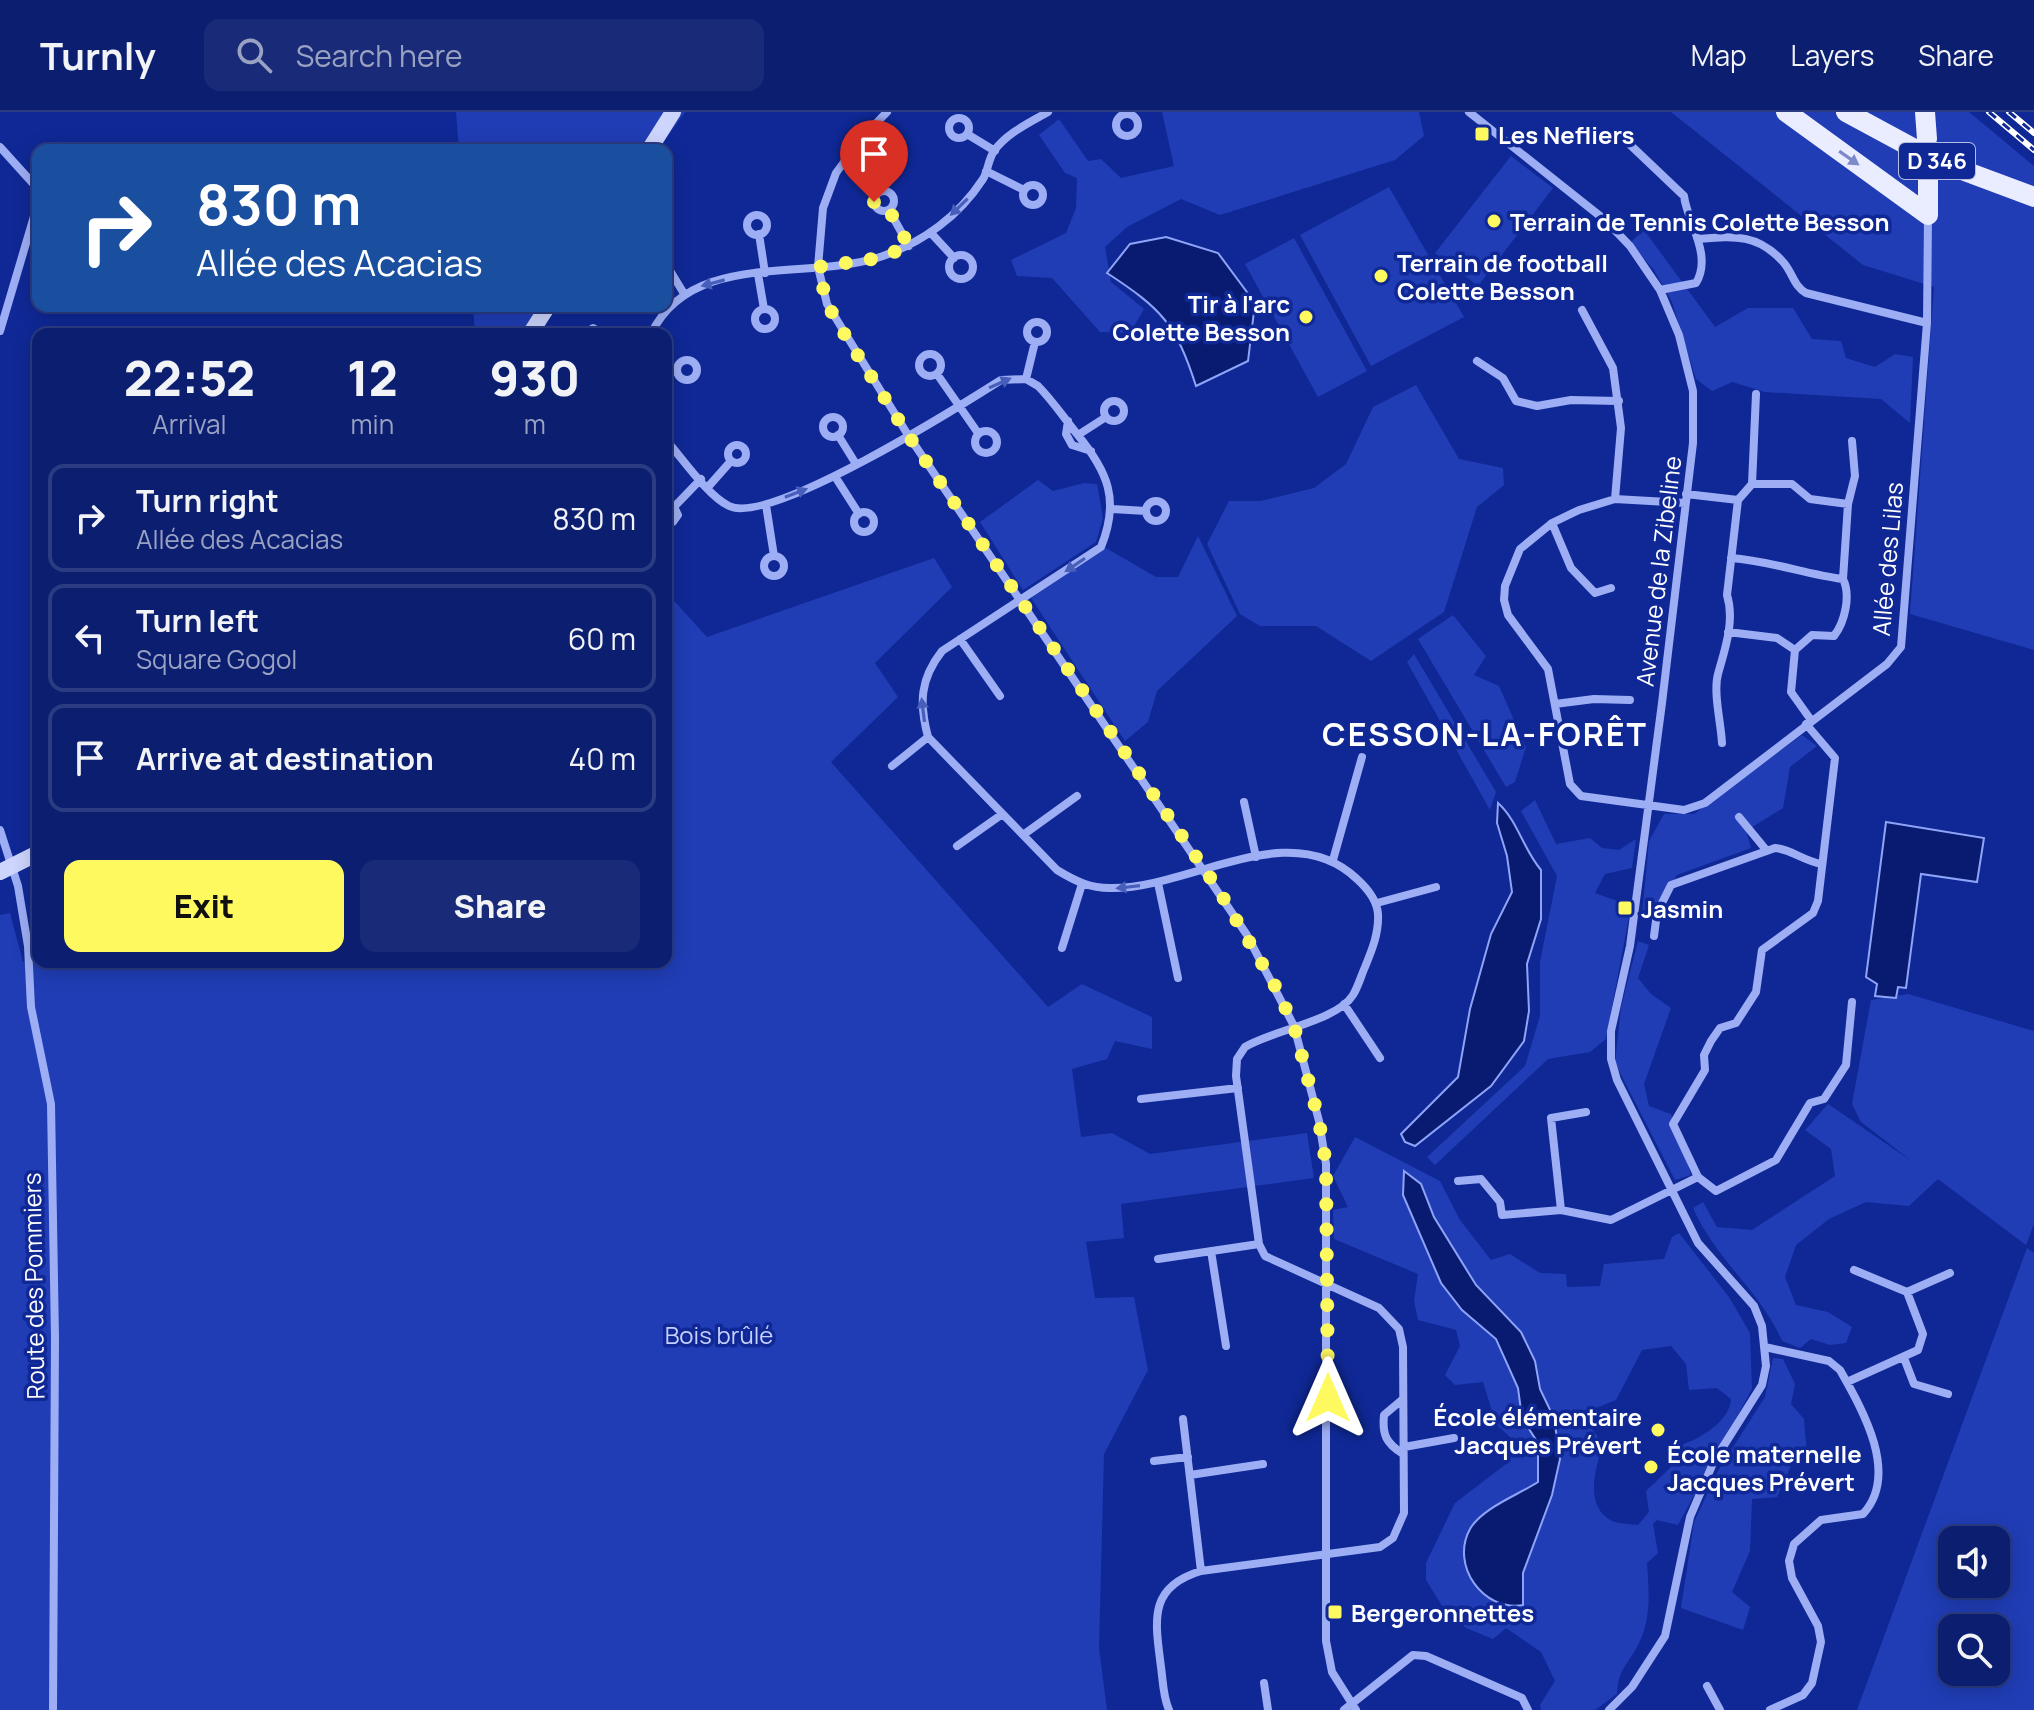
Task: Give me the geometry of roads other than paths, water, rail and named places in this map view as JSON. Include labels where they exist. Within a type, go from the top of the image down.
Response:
[{"type":"main road","points":[[653,144],[673,112]]},
{"type":"main road","points":[[1786,112],[1928,215]]},
{"type":"main road","name":"D 346","points":[[1846,112],[1935,160],[2034,197]]},
{"type":"main road","points":[[1925,112],[1927,139]]},
{"type":"main road","points":[[1928,170],[1928,215]]},
{"type":"main road","points":[[6,869],[32,856]]},
{"type":"street","points":[[887,112],[861,139],[836,173],[820,226],[818,267],[821,285],[837,322],[908,435],[1247,935],[1294,1026],[1324,1151],[1327,1656],[1339,1689],[1350,1708],[1413,1655],[1426,1656],[1522,1698],[1528,1710]]},
{"type":"street","points":[[672,303],[683,292],[761,273],[879,258],[909,246],[931,233],[965,203],[995,151],[1009,136],[1048,112]]},
{"type":"street","name":"Avenue de la Zibeline","points":[[1469,112],[1605,220],[1642,261],[1660,290],[1679,335],[1693,391],[1695,420],[1686,498],[1630,946],[1613,1018],[1611,1059],[1617,1080],[1698,1243],[1754,1306],[1765,1347],[1762,1385],[1714,1461],[1690,1517],[1665,1636],[1632,1687],[1609,1710]]},
{"type":"street","points":[[967,134],[995,151]]},
{"type":"street","points":[[1623,138],[1684,196],[1686,214],[1697,229],[1701,275],[1696,283],[1660,290]]},
{"type":"street","points":[[0,147],[32,182]]},
{"type":"street","points":[[986,171],[1024,190]]},
{"type":"street","points":[[889,210],[909,246]]},
{"type":"street","name":"Allée des Lilas","points":[[1555,704],[1570,784],[1578,794],[1684,810],[1705,803],[1887,664],[1901,647],[1927,323],[1928,215]]},
{"type":"street","points":[[0,331],[32,223]]},
{"type":"street","points":[[931,233],[954,258]]},
{"type":"street","points":[[759,234],[764,309]]},
{"type":"street","points":[[1698,239],[1744,236],[1784,263],[1798,289],[1806,293],[1927,323]]},
{"type":"street","points":[[672,272],[683,292]]},
{"type":"street","points":[[1582,310],[1613,368],[1619,401],[1621,428],[1615,499]]},
{"type":"street","points":[[1026,379],[1035,342]]},
{"type":"street","points":[[1477,361],[1503,378],[1516,401],[1537,406],[1571,400],[1619,401]]},
{"type":"street","points":[[672,367],[677,368]]},
{"type":"street","points":[[937,374],[978,433]]},
{"type":"street","points":[[672,447],[729,506],[747,509],[766,505],[836,478],[1001,380],[1026,379],[1051,399],[1091,451],[1104,475],[1112,509],[1101,547],[942,651],[930,666],[922,689],[921,712],[928,737],[1057,870],[1082,884],[1113,889],[1158,883],[1256,857],[1288,854],[1333,860],[1363,884],[1377,903],[1379,925],[1374,946],[1352,997],[1344,1004],[1245,1047],[1237,1059],[1238,1088],[1259,1244],[1265,1256],[1327,1283],[1391,1317],[1403,1347],[1404,1513],[1393,1538],[1380,1547],[1326,1557],[1201,1571],[1177,1579],[1161,1598],[1157,1611],[1156,1630],[1169,1710]]},
{"type":"street","points":[[1722,743],[1718,675],[1724,662],[1731,608],[1727,595],[1738,500],[1752,484],[1756,394]]},
{"type":"street","points":[[1078,435],[1106,417]]},
{"type":"street","points":[[1068,421],[1066,434],[1072,445],[1091,451]]},
{"type":"street","points":[[838,435],[856,464]]},
{"type":"street","points":[[1852,441],[1855,476],[1848,504],[1843,579],[1847,588],[1841,627],[1834,636],[1812,635],[1795,650],[1791,692],[1835,758],[1816,907],[1766,944],[1756,992],[1736,1023],[1720,1028],[1711,1041],[1704,1055],[1705,1070],[1673,1124],[1698,1177],[1716,1191],[1776,1160],[1810,1103],[1824,1099],[1846,1065],[1852,1002]]},
{"type":"street","points":[[672,505],[731,461]]},
{"type":"street","points":[[836,478],[859,514]]},
{"type":"street","points":[[1752,484],[1792,484],[1810,499],[1848,504]]},
{"type":"street","points":[[1630,700],[1594,699],[1555,704],[1548,669],[1508,615],[1504,600],[1520,549],[1552,523],[1579,510],[1615,499],[1738,500]]},
{"type":"street","points":[[766,505],[774,556]]},
{"type":"street","points":[[1112,509],[1146,511]]},
{"type":"street","points":[[1552,523],[1571,568],[1595,593],[1611,588]]},
{"type":"street","points":[[1731,558],[1768,561],[1805,569],[1812,575],[1843,579]]},
{"type":"street","points":[[1728,632],[1777,638],[1795,650]]},
{"type":"street","points":[[960,639],[1000,696]]},
{"type":"street","points":[[892,766],[928,737]]},
{"type":"street","points":[[1333,860],[1362,757]]},
{"type":"street","points":[[1023,835],[1077,796]]},
{"type":"street","points":[[1244,802],[1256,857]]},
{"type":"street","points":[[957,846],[1001,815]]},
{"type":"street","points":[[1739,817],[1767,851]]},
{"type":"street","name":"Route des Pommiers","points":[[0,830],[6,869],[28,946],[31,1007],[51,1104],[55,1338],[53,1710]]},
{"type":"street","points":[[1654,936],[1657,913],[1671,885],[1767,851],[1787,849],[1802,861],[1822,864]]},
{"type":"street","points":[[1158,883],[1178,978]]},
{"type":"street","points":[[1062,948],[1082,884]]},
{"type":"street","points":[[1377,903],[1436,887]]},
{"type":"street","points":[[1344,1004],[1380,1058]]},
{"type":"street","points":[[1141,1099],[1238,1088]]},
{"type":"street","points":[[1561,1210],[1551,1118],[1586,1112]]},
{"type":"street","points":[[1458,1181],[1481,1179],[1500,1202],[1502,1215],[1561,1210],[1611,1220],[1698,1177]]},
{"type":"street","points":[[1158,1259],[1259,1244]]},
{"type":"street","points":[[1211,1251],[1226,1346]]},
{"type":"street","points":[[1854,1270],[1907,1292],[1950,1273]]},
{"type":"street","points":[[1847,1382],[1918,1350],[1923,1334],[1907,1292]]},
{"type":"street","points":[[1765,1347],[1829,1361],[1847,1382],[1881,1466],[1871,1506],[1863,1514],[1821,1520],[1794,1544],[1789,1561],[1792,1578],[1818,1626],[1821,1642],[1812,1683],[1803,1695],[1770,1710]]},
{"type":"street","points":[[1904,1358],[1914,1384],[1948,1394]]},
{"type":"street","points":[[1403,1399],[1384,1415],[1382,1432],[1390,1446],[1404,1450],[1454,1438]]},
{"type":"street","points":[[1183,1419],[1201,1571]]},
{"type":"street","points":[[1154,1461],[1188,1457]]},
{"type":"street","points":[[1190,1475],[1263,1464]]},
{"type":"street","points":[[1264,1683],[1268,1710]]},
{"type":"street","points":[[1707,1686],[1720,1710]]},
{"type":"railway","points":[[1989,112],[2034,150]]},
{"type":"railway","points":[[2009,112],[2034,133]]},
{"type":"place","name":"Les Nefliers","points":[[1482,134]]},
{"type":"place","name":"Terrain de Tennis Colette Besson","points":[[1494,221]]},
{"type":"place","name":"Terrain de football Colette Besson","points":[[1381,276]]},
{"type":"place","name":"Tir à l'arc Colette Besson","points":[[1306,317]]},
{"type":"place","name":"Jasmin","points":[[1625,908]]},
{"type":"place","name":"École élémentaire Jacques Prévert","points":[[1658,1430]]},
{"type":"place","name":"École maternelle Jacques Prévert","points":[[1651,1467]]},
{"type":"place","name":"Bergeronnettes","points":[[1335,1612]]},
{"type":"district","name":"CESSON-LA-FORÊT","points":[[1485,734]]},
{"type":"park label","name":"Bois brûlé","points":[[719,1334]]}]
